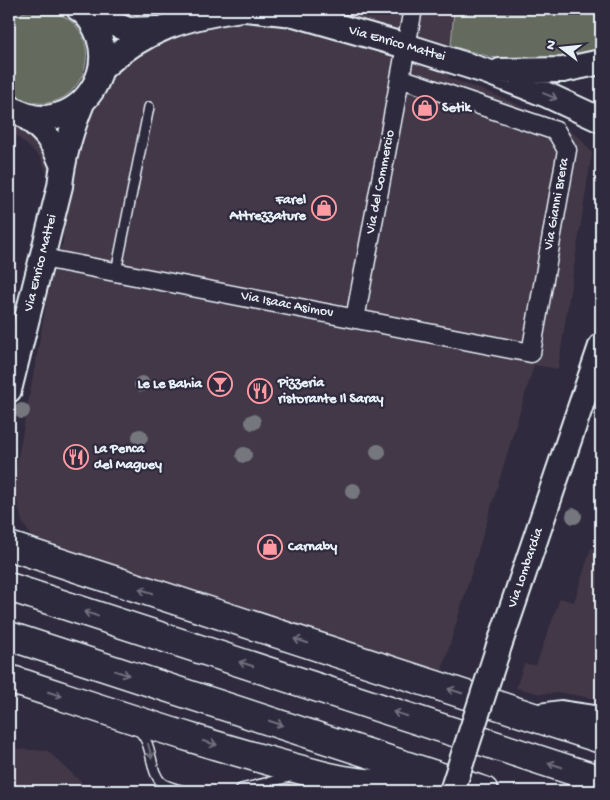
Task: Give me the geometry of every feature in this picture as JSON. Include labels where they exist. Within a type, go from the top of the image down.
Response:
[{"type":"highway","points":[[9,528],[17,549],[601,739]]},
{"type":"highway","points":[[9,587],[601,780]]},
{"type":"highway","points":[[9,636],[484,791]]},
{"type":"highway","points":[[9,679],[102,710],[326,776],[415,791]]},
{"type":"street","name":"Via Enrico Mattei","points":[[102,68],[122,50],[157,29],[200,14],[243,9],[294,14],[488,72],[547,95],[601,120]]},
{"type":"street","name":"Via del Commercio","points":[[355,319],[413,9]]},
{"type":"street","name":"Via Enrico Mattei","points":[[81,10],[128,30],[157,29]]},
{"type":"street","points":[[17,111],[45,118],[65,114],[82,103],[95,87],[102,68],[102,47],[96,28],[81,10]]},
{"type":"street","name":"Via Enrico Mattei","points":[[488,72],[563,70],[601,62]]},
{"type":"street","name":"Via Gianni Brera","points":[[400,78],[556,131],[567,150],[530,353]]},
{"type":"street","name":"Via Enrico Mattei","points":[[9,390],[13,363],[43,258],[60,186],[62,164],[72,127],[82,103]]},
{"type":"street","points":[[17,111],[45,132],[55,146],[62,164]]},
{"type":"street","name":"Via Isaac Asimov","points":[[43,258],[530,353]]},
{"type":"street","name":"Via Lombardia","points":[[452,791],[601,346]]},
{"type":"street","points":[[533,716],[561,713],[601,719]]},
{"type":"lane","points":[[116,272],[149,107]]},
{"type":"lane","points":[[102,710],[122,719],[140,732],[149,746],[159,780],[167,786],[184,791]]},
{"type":"lane","points":[[241,789],[299,775],[326,776]]},
{"type":"shaded area","points":[[9,9],[454,9],[449,78],[501,97],[561,125],[580,138],[592,153],[558,369],[534,365],[442,671],[36,543],[22,522],[13,484],[53,267],[63,242],[63,213],[40,157],[9,129]]},
{"type":"shaded area","points":[[591,548],[601,550],[601,700],[563,693],[541,694],[516,688],[524,664],[536,665],[560,598],[574,602]]},
{"type":"shaded area","points":[[9,748],[48,751],[91,791],[9,791]]},
{"type":"green space","points":[[38,9],[65,17],[81,33],[86,52],[83,72],[72,90],[56,101],[34,102],[9,91],[9,22],[24,12]]},
{"type":"green space","points":[[454,9],[601,9],[601,50],[572,62],[517,64],[451,46]]},
{"type":"green space","points":[[295,782],[301,782],[350,791],[271,791]]},
{"type":"place","name":"Setik","points":[[425,108]]},
{"type":"place","name":"Farel Attrezzature","points":[[324,208]]},
{"type":"place","name":"Le Le Bahia","points":[[220,384]]},
{"type":"place","name":"Pizzeria ristorante Il Saray","points":[[260,391]]},
{"type":"place","name":"La Penca del Maguey","points":[[76,457]]},
{"type":"place","name":"Carnaby","points":[[270,547]]}]
